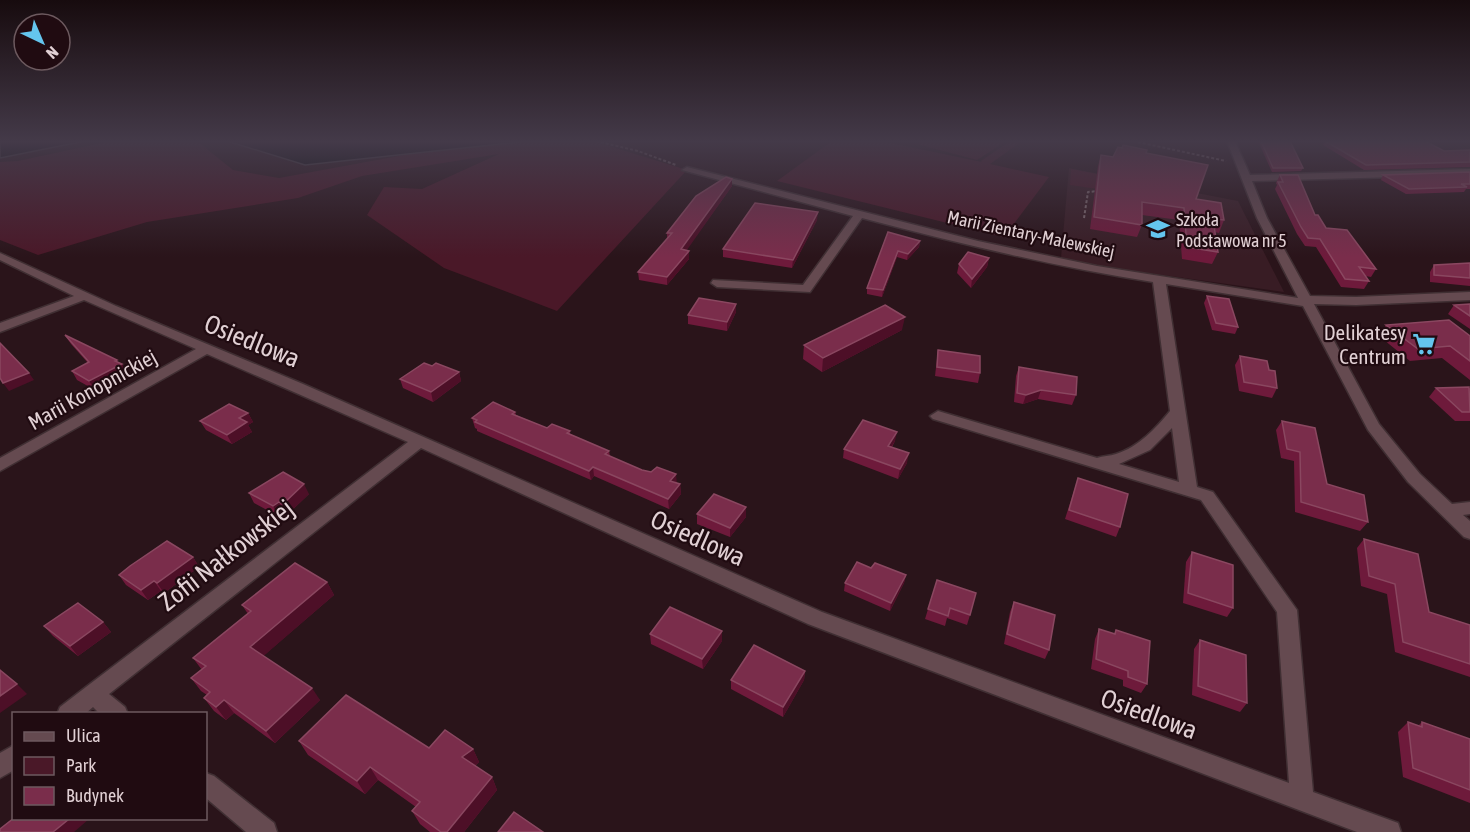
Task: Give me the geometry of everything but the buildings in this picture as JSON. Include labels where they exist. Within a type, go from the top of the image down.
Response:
[{"type":"street","name":"Marii Zientary-Malewskiej","points":[[727,180],[977,244],[1097,270],[1306,302],[1470,296]]},
{"type":"street","points":[[1247,180],[1262,218],[1373,426],[1407,470],[1470,532]]},
{"type":"street","points":[[717,283],[806,289],[860,213]]},
{"type":"street","name":"Osiedlowa","points":[[0,256],[204,350],[298,387],[815,618],[1389,832]]},
{"type":"street","points":[[1159,279],[1189,491]]},
{"type":"street","points":[[0,328],[84,296]]},
{"type":"street","name":"Marii Konopnickiej","points":[[0,465],[204,350]]},
{"type":"street","points":[[1093,462],[1114,461],[1137,452],[1160,434],[1178,411]]},
{"type":"street","points":[[938,416],[1207,496],[1287,610],[1302,799]]},
{"type":"street","name":"Zofii Nałkowskiej","points":[[70,712],[419,442]]},
{"type":"street","points":[[1448,511],[1470,508]]},
{"type":"street","points":[[93,694],[115,712]]},
{"type":"street","points":[[0,767],[12,758]]},
{"type":"street","points":[[207,785],[265,832]]},
{"type":"path","points":[[1084,218],[1088,192],[1103,191]]},
{"type":"shaded area","name":"Szkoła Podstawowa nr 5","points":[[1068,180],[1130,180],[1238,201],[1284,292],[1098,266],[1061,258]]},
{"type":"green space","points":[[0,180],[351,180],[298,198],[147,222],[38,255],[0,240]]},
{"type":"green space","points":[[442,180],[678,180],[557,311],[444,268],[367,215],[384,187],[422,189]]},
{"type":"green space","points":[[779,180],[1047,180],[1004,237],[777,181]]},
{"type":"green space","points":[[1070,180],[1127,180],[1179,190],[1180,201],[1070,185]]},
{"type":"place","name":"Szkoła Podstawowa nr 5","points":[[1158,229]]},
{"type":"place","name":"Delikatesy Centrum","points":[[1424,344]]}]
